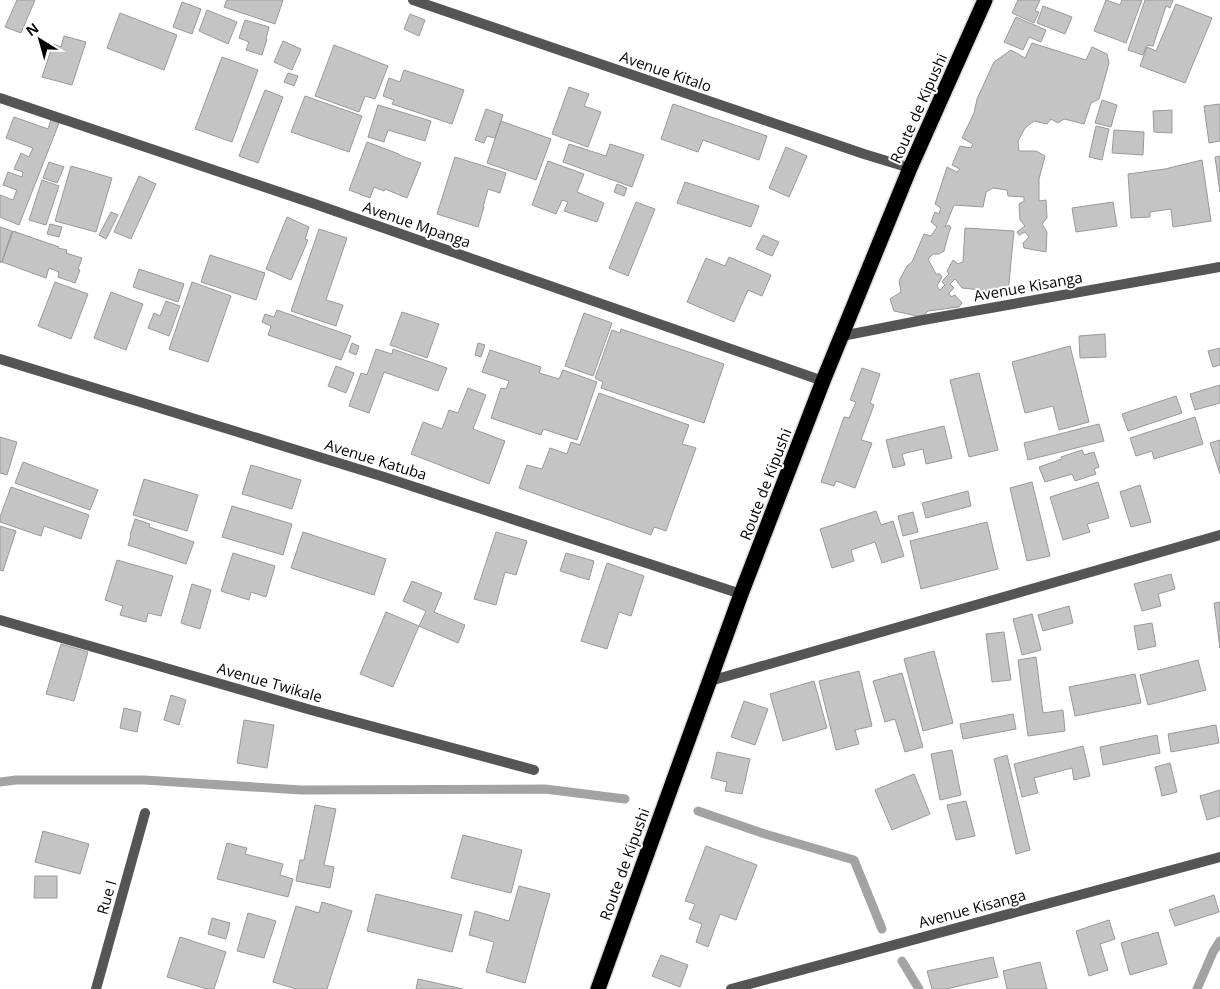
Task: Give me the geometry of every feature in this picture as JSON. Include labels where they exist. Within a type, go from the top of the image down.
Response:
[{"type":"highway","name":"Route de Kipushi","points":[[598,989],[741,594],[823,381],[910,168],[985,0]]},
{"type":"street","name":"Avenue Kitalo","points":[[413,0],[845,148],[910,168]]},
{"type":"street","name":"Avenue Mpanga","points":[[0,98],[312,203],[823,381]]},
{"type":"street","name":"Avenue Kisanga","points":[[842,336],[932,318],[1220,267]]},
{"type":"street","name":"Avenue Katuba","points":[[0,359],[381,476],[741,594]]},
{"type":"street","points":[[710,680],[1220,535]]},
{"type":"street","name":"Avenue Twikale","points":[[0,620],[311,710],[534,770]]},
{"type":"street","name":"Rue I","points":[[96,989],[145,813]]},
{"type":"street","name":"Avenue Kisanga","points":[[731,989],[1220,857]]},
{"type":"building","points":[[17,0],[35,0],[21,33],[5,27]]},
{"type":"building","points":[[227,0],[283,0],[275,24],[224,7]]},
{"type":"building","points":[[1018,0],[1040,0],[1035,11],[1039,12],[1034,23],[1012,13]]},
{"type":"building","points":[[1106,0],[1120,5],[1122,0],[1142,0],[1126,43],[1094,31]]},
{"type":"building","points":[[1145,0],[1173,0],[1170,8],[1166,6],[1153,46],[1147,45],[1143,55],[1128,50]]},
{"type":"building","points":[[182,2],[201,9],[192,34],[173,27]]},
{"type":"building","points":[[1176,4],[1212,18],[1185,83],[1140,66],[1147,47],[1156,51]]},
{"type":"building","points":[[1043,6],[1072,17],[1065,34],[1037,23]]},
{"type":"building","points":[[207,10],[237,22],[228,44],[199,31]]},
{"type":"building","points":[[120,13],[177,35],[164,70],[107,48]]},
{"type":"building","points":[[410,14],[425,20],[419,36],[404,29]]},
{"type":"building","points":[[1016,17],[1046,30],[1041,42],[1029,37],[1023,50],[1004,42]]},
{"type":"building","points":[[245,20],[269,27],[262,55],[246,50],[249,42],[239,38]]},
{"type":"building","points":[[64,36],[86,42],[72,85],[42,77],[53,44],[61,47]]},
{"type":"building","points":[[283,41],[301,49],[292,70],[274,62]]},
{"type":"building","points":[[1032,43],[1086,60],[1092,47],[1107,54],[1109,63],[1099,99],[1091,103],[1084,124],[1064,119],[1058,123],[1051,119],[1047,124],[1034,121],[1025,128],[1018,141],[1019,151],[1036,151],[1045,156],[1039,179],[1039,201],[1046,200],[1047,218],[1042,224],[1047,232],[1046,252],[1024,248],[1023,243],[1029,237],[1025,232],[1019,235],[1017,232],[1025,226],[1020,220],[1019,204],[1024,201],[1024,197],[1008,196],[1007,190],[993,188],[986,192],[983,207],[954,205],[945,227],[949,225],[951,228],[944,251],[939,254],[933,254],[928,259],[936,274],[940,274],[942,277],[937,286],[940,290],[945,285],[942,282],[949,274],[947,271],[953,260],[958,264],[963,262],[965,228],[1014,231],[1008,293],[962,288],[955,279],[950,284],[954,288],[949,293],[951,297],[955,295],[962,303],[959,307],[928,311],[922,317],[894,311],[890,299],[901,292],[899,281],[907,266],[912,262],[924,234],[931,236],[937,227],[931,222],[935,212],[939,214],[941,208],[935,204],[947,167],[957,172],[960,169],[952,165],[960,146],[971,148],[973,144],[962,138],[994,62],[1011,50],[1025,58]]},
{"type":"building","points":[[334,45],[388,66],[375,99],[365,96],[359,112],[315,96]]},
{"type":"building","points":[[222,57],[258,70],[232,142],[195,129]]},
{"type":"building","points":[[404,70],[464,90],[452,124],[392,104],[394,100],[383,96],[389,78],[400,82]]},
{"type":"building","points":[[288,73],[298,76],[294,86],[284,82]]},
{"type":"building","points":[[569,87],[589,94],[584,106],[601,112],[588,147],[552,134]]},
{"type":"building","points":[[265,90],[283,97],[258,163],[239,156]]},
{"type":"building","points":[[305,96],[362,116],[349,152],[291,132]]},
{"type":"building","points":[[1102,100],[1117,105],[1111,127],[1095,123]]},
{"type":"building","points":[[673,104],[767,136],[759,160],[703,140],[698,152],[661,139]]},
{"type":"building","points":[[1220,104],[1220,141],[1209,143],[1204,106]]},
{"type":"building","points":[[378,105],[431,121],[425,141],[388,130],[384,142],[368,137]]},
{"type":"building","points":[[486,109],[503,115],[495,138],[487,136],[484,143],[475,140]]},
{"type":"building","points":[[1172,110],[1172,133],[1154,132],[1153,111]]},
{"type":"building","points":[[14,117],[48,129],[51,120],[59,123],[19,225],[0,217],[0,195],[13,200],[17,190],[3,185],[8,172],[22,177],[23,172],[14,169],[21,153],[29,157],[33,148],[6,138]]},
{"type":"building","points":[[501,121],[551,139],[536,180],[487,163]]},
{"type":"building","points":[[1096,126],[1109,129],[1102,160],[1089,157]]},
{"type":"building","points":[[1114,130],[1144,132],[1143,155],[1112,153]]},
{"type":"building","points":[[367,142],[421,163],[407,198],[385,189],[384,191],[374,187],[370,198],[349,190]]},
{"type":"building","points":[[569,144],[606,156],[610,144],[644,155],[632,187],[563,162]]},
{"type":"building","points":[[786,147],[807,156],[789,197],[769,188]]},
{"type":"building","points":[[1220,156],[1220,192],[1215,157]]},
{"type":"building","points":[[455,157],[506,173],[500,193],[488,189],[478,227],[437,214]]},
{"type":"building","points":[[1202,160],[1211,221],[1173,227],[1171,209],[1150,212],[1150,217],[1131,218],[1128,174],[1165,169]]},
{"type":"building","points":[[548,161],[584,174],[577,192],[604,203],[597,222],[564,211],[568,202],[562,200],[556,214],[532,205]]},
{"type":"building","points":[[49,162],[64,167],[57,183],[43,178]]},
{"type":"building","points":[[71,166],[112,178],[96,232],[55,221]]},
{"type":"building","points":[[139,176],[156,184],[131,239],[114,232]]},
{"type":"building","points":[[42,180],[59,186],[46,225],[29,220]]},
{"type":"building","points":[[685,182],[759,206],[751,227],[677,203]]},
{"type":"building","points":[[617,184],[627,188],[624,196],[614,192]]},
{"type":"building","points":[[636,202],[655,209],[628,276],[609,268]]},
{"type":"building","points":[[1113,202],[1117,226],[1076,232],[1072,208]]},
{"type":"building","points":[[111,212],[118,215],[106,239],[99,235]]},
{"type":"building","points":[[287,217],[309,227],[305,239],[308,240],[291,280],[266,269]]},
{"type":"building","points":[[50,224],[62,227],[59,237],[47,234]]},
{"type":"building","points":[[0,227],[12,231],[2,262],[0,262]]},
{"type":"building","points":[[319,229],[347,238],[326,300],[343,305],[336,326],[291,311]]},
{"type":"building","points":[[13,231],[67,250],[66,253],[82,258],[75,283],[58,277],[59,272],[49,268],[46,278],[2,262]]},
{"type":"building","points":[[763,235],[779,242],[772,256],[756,249]]},
{"type":"building","points":[[210,255],[265,273],[256,300],[201,282]]},
{"type":"building","points":[[729,257],[771,275],[762,296],[748,290],[734,322],[687,302],[706,258],[725,266]]},
{"type":"building","points":[[139,269],[184,284],[178,302],[133,287]]},
{"type":"building","points":[[55,282],[88,294],[71,339],[38,326]]},
{"type":"building","points":[[192,282],[231,296],[208,362],[169,349]]},
{"type":"building","points":[[111,292],[143,304],[126,350],[94,338]]},
{"type":"building","points":[[166,301],[180,306],[169,336],[148,328],[154,313],[160,316]]},
{"type":"building","points":[[277,310],[351,336],[341,360],[268,335],[271,326],[262,322],[265,314],[274,317]]},
{"type":"building","points":[[402,312],[439,324],[427,358],[390,345]]},
{"type":"building","points":[[584,313],[612,323],[593,376],[565,366]]},
{"type":"building","points":[[621,329],[724,364],[704,423],[601,388],[603,382],[595,378],[612,330],[620,333]]},
{"type":"building","points":[[1105,334],[1106,357],[1080,358],[1079,336]]},
{"type":"building","points":[[352,343],[359,346],[356,355],[349,352]]},
{"type":"building","points":[[478,343],[485,345],[481,357],[475,355]]},
{"type":"building","points":[[1070,346],[1089,422],[1059,430],[1053,406],[1025,413],[1012,362]]},
{"type":"building","points":[[1220,348],[1220,365],[1213,367],[1208,351]]},
{"type":"building","points":[[376,349],[392,354],[393,349],[447,368],[438,391],[384,372],[369,413],[349,406],[361,373],[367,375]]},
{"type":"building","points":[[490,350],[541,367],[539,373],[559,379],[563,370],[597,382],[577,440],[543,429],[541,435],[491,418],[501,388],[506,389],[509,381],[482,372]]},
{"type":"building","points":[[336,366],[354,373],[346,393],[328,386]]},
{"type":"building","points":[[862,368],[880,374],[870,403],[874,405],[861,440],[872,443],[855,488],[836,481],[834,486],[821,482],[844,417],[849,418],[856,402],[850,400]]},
{"type":"building","points":[[979,373],[998,450],[969,457],[950,380]]},
{"type":"building","points":[[1220,385],[1220,403],[1195,410],[1190,394]]},
{"type":"building","points":[[468,388],[486,395],[473,429],[505,441],[489,484],[411,454],[423,422],[442,429],[449,410],[458,413]]},
{"type":"building","points":[[599,393],[689,425],[682,444],[696,448],[666,531],[654,527],[651,535],[519,488],[527,465],[542,469],[550,448],[567,454],[571,442],[580,445]]},
{"type":"building","points":[[1176,396],[1182,413],[1128,431],[1122,414]]},
{"type":"building","points":[[1195,417],[1203,444],[1154,459],[1152,451],[1136,456],[1130,438]]},
{"type":"building","points":[[1099,424],[1104,441],[1028,460],[1024,443]]},
{"type":"building","points":[[944,426],[952,458],[926,464],[923,449],[902,454],[905,465],[893,468],[886,440]]},
{"type":"building","points":[[0,437],[17,442],[7,475],[0,473]]},
{"type":"building","points":[[1220,440],[1220,474],[1210,443]]},
{"type":"building","points":[[1082,450],[1084,455],[1094,452],[1099,467],[1094,469],[1096,474],[1075,481],[1072,474],[1045,482],[1039,467]]},
{"type":"building","points":[[23,462],[98,490],[90,510],[15,483]]},
{"type":"building","points":[[251,465],[301,480],[292,509],[242,494]]},
{"type":"building","points":[[144,479],[198,495],[187,531],[133,515]]},
{"type":"building","points":[[1032,482],[1050,556],[1027,561],[1010,488]]},
{"type":"building","points":[[1098,482],[1109,518],[1087,524],[1090,532],[1063,540],[1050,497]]},
{"type":"building","points":[[1140,485],[1151,522],[1131,527],[1120,492]]},
{"type":"building","points":[[11,487],[89,515],[81,539],[44,526],[41,536],[0,522]]},
{"type":"building","points":[[968,491],[971,506],[926,518],[922,503]]},
{"type":"building","points":[[232,506],[292,524],[283,555],[222,537]]},
{"type":"building","points":[[876,511],[881,525],[893,521],[904,556],[882,563],[875,542],[851,550],[854,561],[832,568],[820,529]]},
{"type":"building","points":[[913,512],[918,532],[903,536],[898,516]]},
{"type":"building","points":[[135,519],[150,524],[149,527],[194,542],[186,564],[128,545]]},
{"type":"building","points":[[987,522],[998,569],[921,589],[910,541]]},
{"type":"building","points":[[0,526],[16,531],[3,571],[0,570]]},
{"type":"building","points":[[303,532],[386,559],[374,595],[291,568]]},
{"type":"building","points":[[496,532],[527,541],[516,575],[505,572],[496,605],[474,599]]},
{"type":"building","points":[[233,553],[275,566],[266,597],[251,592],[249,600],[221,591]]},
{"type":"building","points":[[566,553],[594,561],[589,580],[560,571]]},
{"type":"building","points":[[117,560],[173,576],[161,616],[148,613],[146,622],[120,615],[123,606],[105,600]]},
{"type":"building","points":[[607,563],[644,576],[631,616],[619,612],[607,649],[581,641]]},
{"type":"building","points":[[1171,574],[1175,589],[1158,594],[1161,606],[1142,611],[1134,584]]},
{"type":"building","points":[[412,581],[442,593],[434,612],[465,625],[458,643],[419,626],[426,611],[403,601]]},
{"type":"building","points":[[192,584],[211,590],[200,629],[181,623]]},
{"type":"building","points":[[1220,602],[1220,648],[1214,603]]},
{"type":"building","points":[[1069,606],[1073,623],[1043,631],[1038,615]]},
{"type":"building","points":[[386,612],[419,626],[393,687],[360,674]]},
{"type":"building","points":[[1032,614],[1041,650],[1022,655],[1013,619]]},
{"type":"building","points":[[1152,623],[1156,646],[1138,650],[1134,626]]},
{"type":"building","points":[[1004,632],[1011,680],[992,682],[986,634]]},
{"type":"building","points":[[61,644],[88,652],[74,701],[46,694]]},
{"type":"building","points":[[934,651],[953,723],[923,731],[904,659]]},
{"type":"building","points":[[1036,657],[1043,713],[1063,710],[1065,731],[1028,736],[1018,660]]},
{"type":"building","points":[[1198,660],[1206,690],[1148,705],[1140,675]]},
{"type":"building","points":[[859,671],[872,726],[855,730],[859,744],[836,750],[819,681]]},
{"type":"building","points":[[902,673],[923,747],[905,752],[895,719],[885,722],[873,681]]},
{"type":"building","points":[[1135,674],[1141,703],[1075,716],[1069,687]]},
{"type":"building","points":[[814,681],[827,728],[783,741],[770,694]]},
{"type":"building","points":[[171,695],[186,700],[179,725],[164,720]]},
{"type":"building","points":[[744,701],[768,709],[755,745],[731,737]]},
{"type":"building","points":[[124,708],[141,712],[137,732],[120,728]]},
{"type":"building","points":[[1013,714],[1016,729],[963,739],[960,724]]},
{"type":"building","points":[[244,720],[274,725],[267,768],[237,763]]},
{"type":"building","points":[[1216,725],[1219,743],[1171,752],[1168,734]]},
{"type":"building","points":[[1157,735],[1160,753],[1103,765],[1100,747]]},
{"type":"building","points":[[1083,746],[1090,776],[1074,780],[1072,768],[1034,778],[1038,793],[1022,797],[1014,764]]},
{"type":"building","points":[[952,750],[961,795],[940,800],[931,754]]},
{"type":"building","points":[[717,752],[750,759],[742,794],[725,791],[727,782],[711,778]]},
{"type":"building","points":[[1007,755],[1030,850],[1016,854],[994,759]]},
{"type":"building","points":[[1170,763],[1177,792],[1162,796],[1155,767]]},
{"type":"building","points":[[914,774],[930,814],[892,830],[875,790]]},
{"type":"building","points":[[1220,790],[1220,816],[1207,820],[1200,796]]},
{"type":"building","points":[[966,801],[975,836],[956,840],[947,805]]},
{"type":"building","points":[[315,805],[336,809],[324,865],[334,867],[330,888],[296,881],[300,860],[304,860]]},
{"type":"building","points":[[43,831],[89,844],[80,874],[35,862]]},
{"type":"building","points":[[463,835],[522,850],[511,893],[451,878]]},
{"type":"building","points":[[227,843],[247,848],[245,854],[283,864],[280,875],[293,879],[288,897],[217,879]]},
{"type":"building","points":[[706,846],[757,865],[736,920],[720,914],[708,947],[696,942],[702,924],[689,919],[695,904],[685,901]]},
{"type":"building","points":[[35,876],[57,876],[57,898],[34,898]]},
{"type":"building","points":[[519,886],[550,894],[525,983],[486,972],[494,942],[469,935],[475,911],[509,921]]},
{"type":"building","points":[[376,894],[462,915],[452,952],[367,931]]},
{"type":"building","points":[[1214,895],[1219,912],[1175,926],[1169,910]]},
{"type":"building","points":[[322,902],[352,911],[327,989],[296,989],[273,982],[296,906],[319,913]]},
{"type":"building","points":[[248,913],[276,921],[264,958],[237,951]]},
{"type":"building","points":[[212,918],[230,923],[226,939],[208,934]]},
{"type":"building","points":[[1109,920],[1115,939],[1100,944],[1108,970],[1089,976],[1076,931]]},
{"type":"building","points":[[1158,932],[1167,964],[1130,975],[1121,943]]},
{"type":"building","points":[[180,937],[226,952],[214,989],[207,989],[167,977]]},
{"type":"building","points":[[661,955],[688,965],[680,987],[652,976]]},
{"type":"building","points":[[993,957],[998,977],[946,989],[932,989],[927,971]]},
{"type":"building","points":[[1040,962],[1047,989],[1007,989],[1003,971]]},
{"type":"building","points":[[418,979],[463,989],[416,989]]},
{"type":"waterway","points":[[0,782],[16,780],[144,780],[301,790],[545,789],[625,799]]},
{"type":"waterway","points":[[698,811],[765,834],[854,860],[882,929]]},
{"type":"waterway","points":[[1197,989],[1213,952],[1220,941]]},
{"type":"waterway","points":[[902,961],[919,989]]}]
